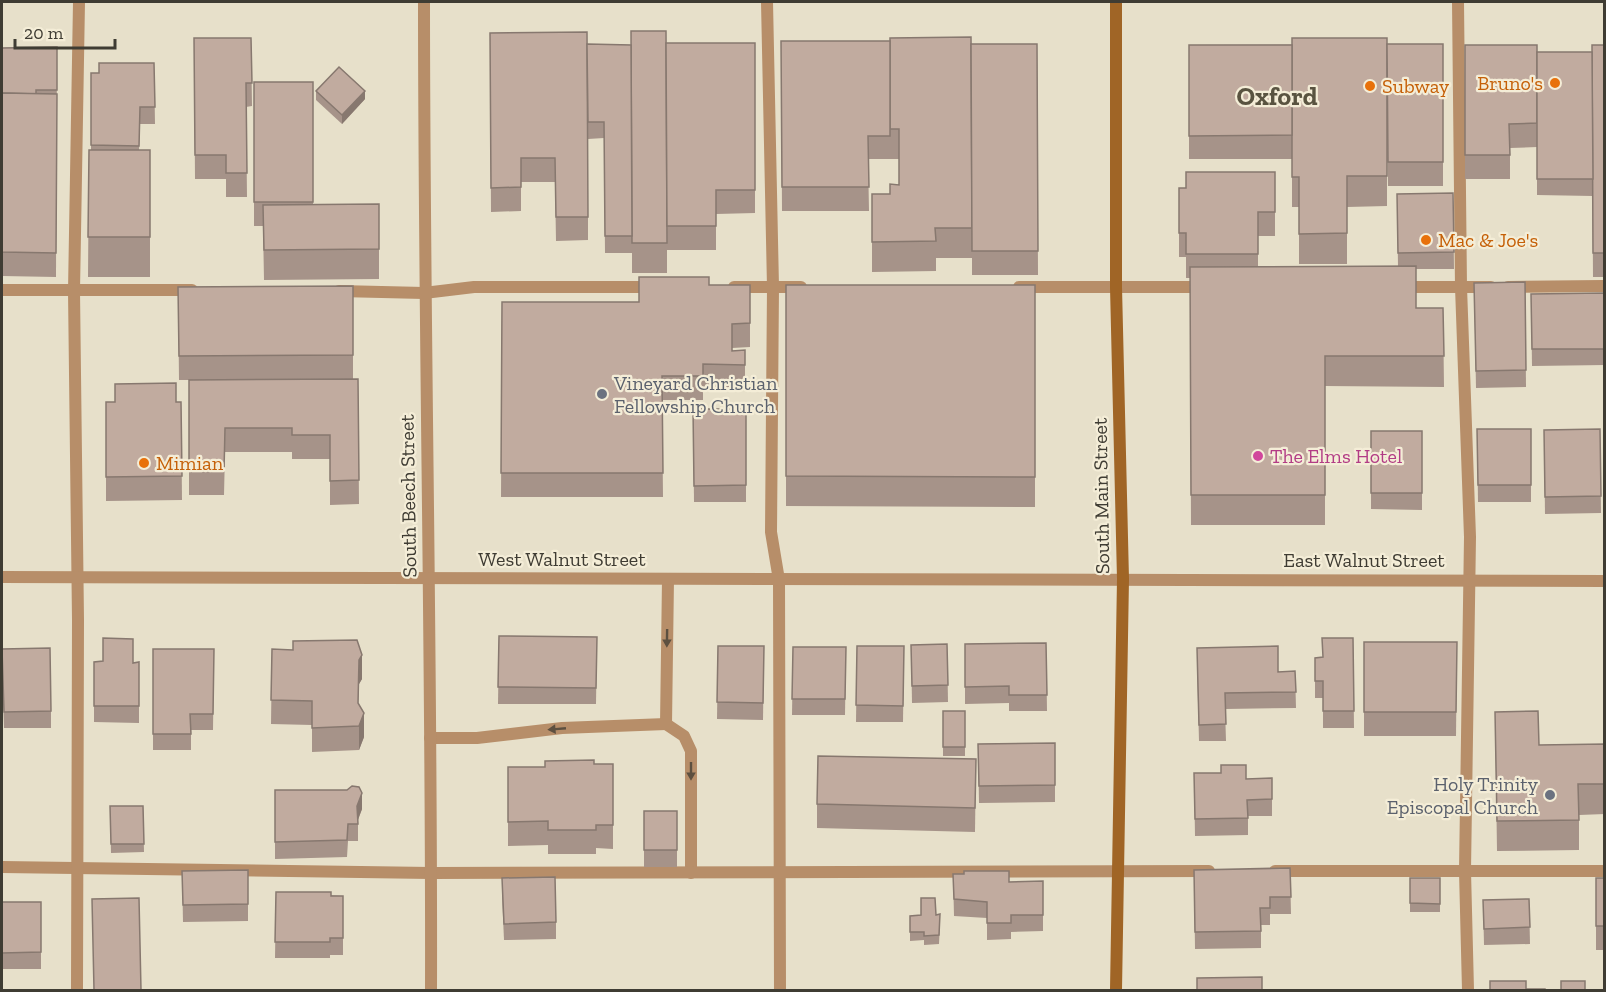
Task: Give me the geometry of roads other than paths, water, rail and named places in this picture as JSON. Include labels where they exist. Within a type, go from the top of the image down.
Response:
[{"type":"main road","name":"South Main Street","points":[[1116,2],[1116,287],[1123,579],[1116,872],[1116,990]]},
{"type":"street","points":[[77,990],[78,577],[74,291],[79,2]]},
{"type":"street","name":"South Beech Street","points":[[424,2],[424,292],[429,579],[431,990]]},
{"type":"street","points":[[767,2],[773,287],[771,532],[778,580],[780,990]]},
{"type":"street","points":[[1458,2],[1461,287],[1470,537],[1465,871],[1468,990]]},
{"type":"street","points":[[1390,287],[1605,286]]},
{"type":"street","points":[[328,291],[424,292],[474,287],[665,287]]},
{"type":"street","points":[[725,287],[820,287]]},
{"type":"street","points":[[1008,287],[1214,287]]},
{"type":"street","points":[[2,290],[201,290]]},
{"type":"street","name":"West Walnut Street","points":[[2,576],[778,580],[1123,579]]},
{"type":"street","points":[[666,724],[668,579]]},
{"type":"street","name":"East Walnut Street","points":[[1123,579],[1605,580]]},
{"type":"street","points":[[430,738],[477,738],[562,728],[666,724],[684,736],[691,751],[691,873]]},
{"type":"street","points":[[2,867],[431,873],[779,874],[1217,871]]},
{"type":"street","points":[[1264,871],[1605,871]]},
{"type":"place","name":"Bruno's","points":[[1555,83]]},
{"type":"place","name":"Subway","points":[[1370,86]]},
{"type":"place","name":"Mac & Joe's","points":[[1426,240]]},
{"type":"place","name":"Vineyard Christian Fellowship Church","points":[[602,394]]},
{"type":"place","name":"The Elms Hotel","points":[[1258,456]]},
{"type":"place","name":"Mimian","points":[[144,463]]},
{"type":"place","name":"Holy Trinity Episcopal Church","points":[[1550,795]]},
{"type":"district","name":"Oxford","points":[[1277,96]]}]
